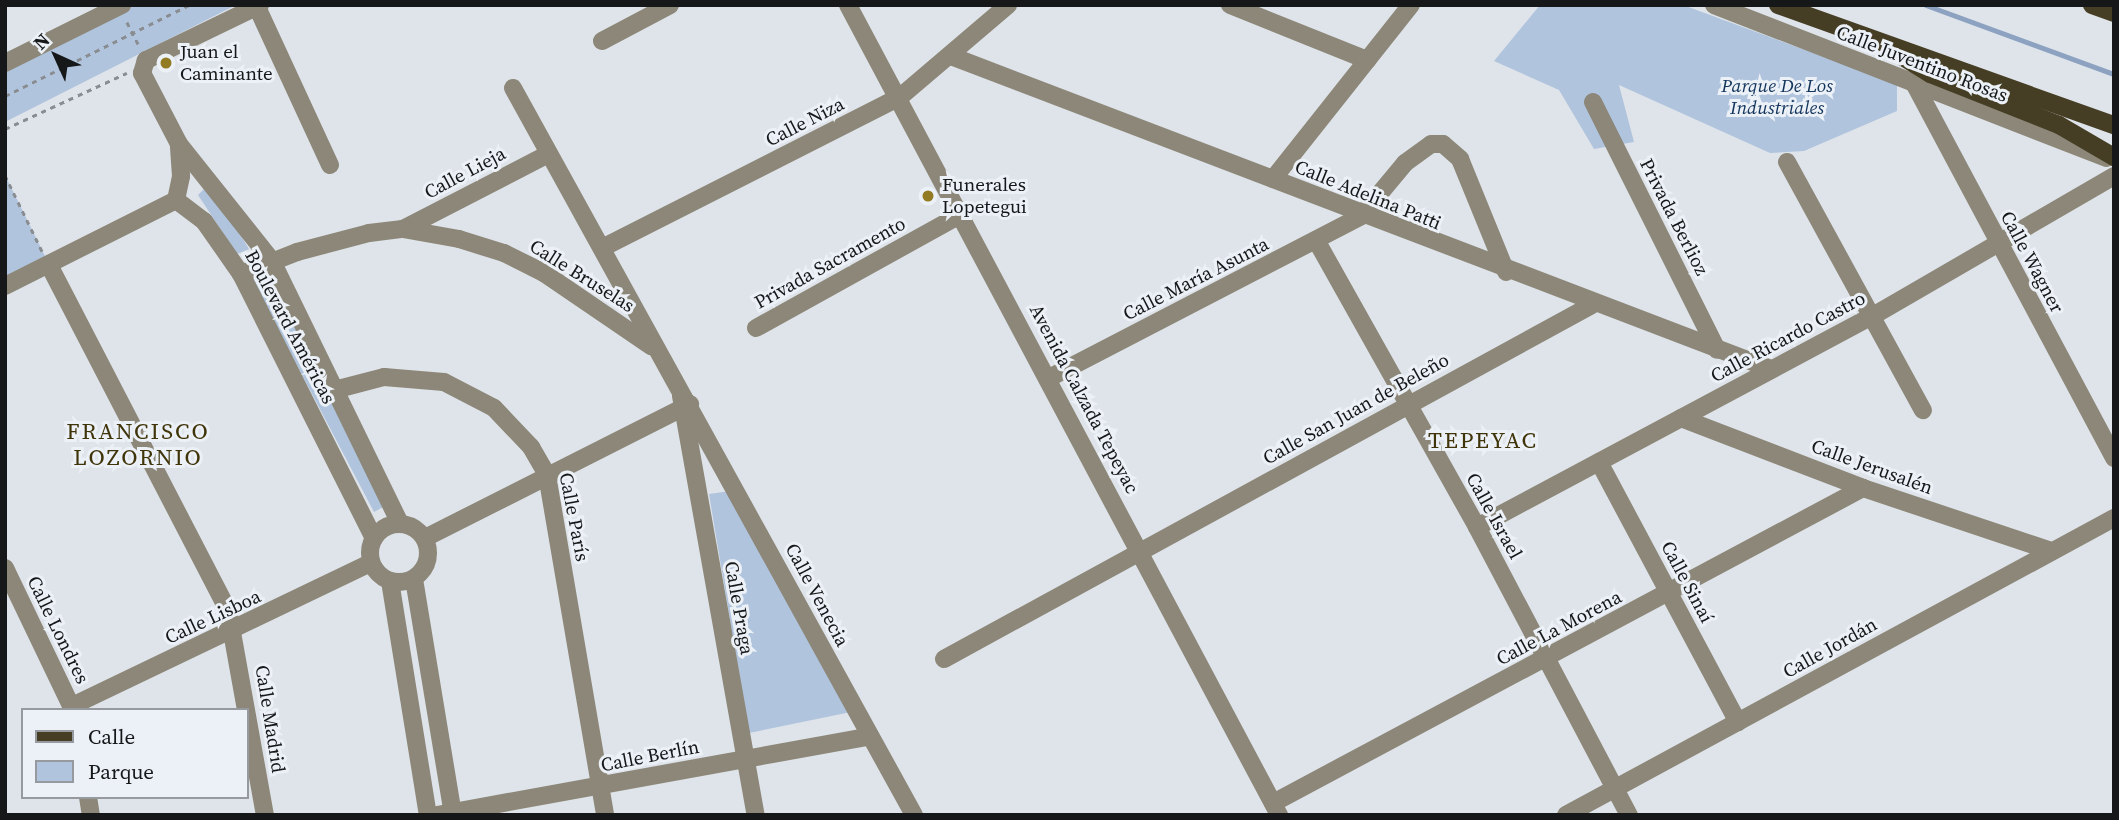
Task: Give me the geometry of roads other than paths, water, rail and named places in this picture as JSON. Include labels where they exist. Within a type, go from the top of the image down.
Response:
[{"type":"main road","points":[[1778,5],[2114,125]]},
{"type":"main road","points":[[2092,5],[2114,13]]},
{"type":"main road","points":[[1894,47],[1930,74],[2059,125],[2114,159]]},
{"type":"street","points":[[602,41],[670,5]]},
{"type":"street","name":"Avenida Calzada Tepeyac","points":[[848,5],[900,97],[1276,809]]},
{"type":"street","name":"Calle Niza","points":[[602,248],[900,97],[1008,5]]},
{"type":"street","points":[[1230,5],[1367,60]]},
{"type":"street","points":[[1273,179],[1411,5]]},
{"type":"street","name":"Calle Juventino Rosas","points":[[1714,5],[1915,85],[2114,159]]},
{"type":"street","points":[[5,63],[120,6]]},
{"type":"street","points":[[259,6],[330,165]]},
{"type":"street","name":"Boulevard Américas","points":[[259,6],[144,63],[178,144],[272,261],[338,389],[400,523]]},
{"type":"street","name":"Calle Adelina Patti","points":[[951,56],[1273,179],[1506,272],[1771,369]]},
{"type":"street","name":"Calle Wagner","points":[[1915,85],[2114,458]]},
{"type":"street","name":"Calle Venecia","points":[[513,88],[684,403],[914,815]]},
{"type":"street","name":"Privada Berlioz","points":[[1593,102],[1717,350]]},
{"type":"street","name":"Boulevard Américas","points":[[178,144],[181,176],[176,200],[204,221],[241,274],[374,538]]},
{"type":"street","points":[[1361,216],[1405,163],[1431,144],[1443,144],[1460,159],[1506,272]]},
{"type":"street","name":"Calle Lieja","points":[[403,229],[548,154]]},
{"type":"street","points":[[1787,162],[1923,410]]},
{"type":"street","name":"Calle Ricardo Castro","points":[[1478,527],[1871,317],[1999,246],[2114,176]]},
{"type":"street","points":[[5,286],[176,200]]},
{"type":"street","name":"Privada Sacramento","points":[[756,328],[962,214]]},
{"type":"street","name":"Calle María Asunta","points":[[1049,378],[1361,216]]},
{"type":"street","name":"Calle Bruselas","points":[[241,274],[338,238],[403,229],[504,253],[544,273],[654,348]]},
{"type":"street","name":"Calle Israel","points":[[1317,240],[1478,527],[1629,815]]},
{"type":"street","name":"Calle Madrid","points":[[49,265],[228,610],[247,708]]},
{"type":"street","name":"Calle San Juan de Beleño","points":[[944,660],[1592,304]]},
{"type":"street","name":"Calle París","points":[[338,389],[404,376],[463,388],[521,433],[547,475],[606,815]]},
{"type":"street","points":[[425,538],[684,403]]},
{"type":"street","name":"Calle Praga","points":[[684,403],[755,815]]},
{"type":"street","name":"Calle Jerusalén","points":[[1681,418],[1863,488],[2051,551]]},
{"type":"street","name":"Calle Sinaí","points":[[1599,463],[1738,722]]},
{"type":"street","name":"Calle La Morena","points":[[1276,809],[1863,488]]},
{"type":"street","name":"Calle Jordán","points":[[1566,815],[2114,518]]},
{"type":"street","points":[[428,815],[390,581],[371,563],[374,538],[385,527],[400,523],[414,527],[425,538],[428,556],[414,579],[448,814]]},
{"type":"street","name":"Calle Lisboa","points":[[72,708],[371,563]]},
{"type":"street","name":"Calle Londres","points":[[5,568],[72,708]]},
{"type":"street","points":[[390,581],[414,579]]},
{"type":"street","name":"Calle Madrid","points":[[248,714],[265,815]]},
{"type":"street","name":"Calle Berlín","points":[[448,814],[870,736]]},
{"type":"waterway","points":[[1926,5],[2114,74]]},
{"type":"place","name":"Juan el Caminante","points":[[166,63]]},
{"type":"place","name":"Funerales Lopetegui","points":[[928,196]]},
{"type":"district","name":"TEPEYAC","points":[[1483,440]]},
{"type":"district","name":"FRANCISCO LOZORNIO","points":[[138,444]]},
{"type":"park label","name":"Parque De Los Industriales","points":[[1777,97]]}]
